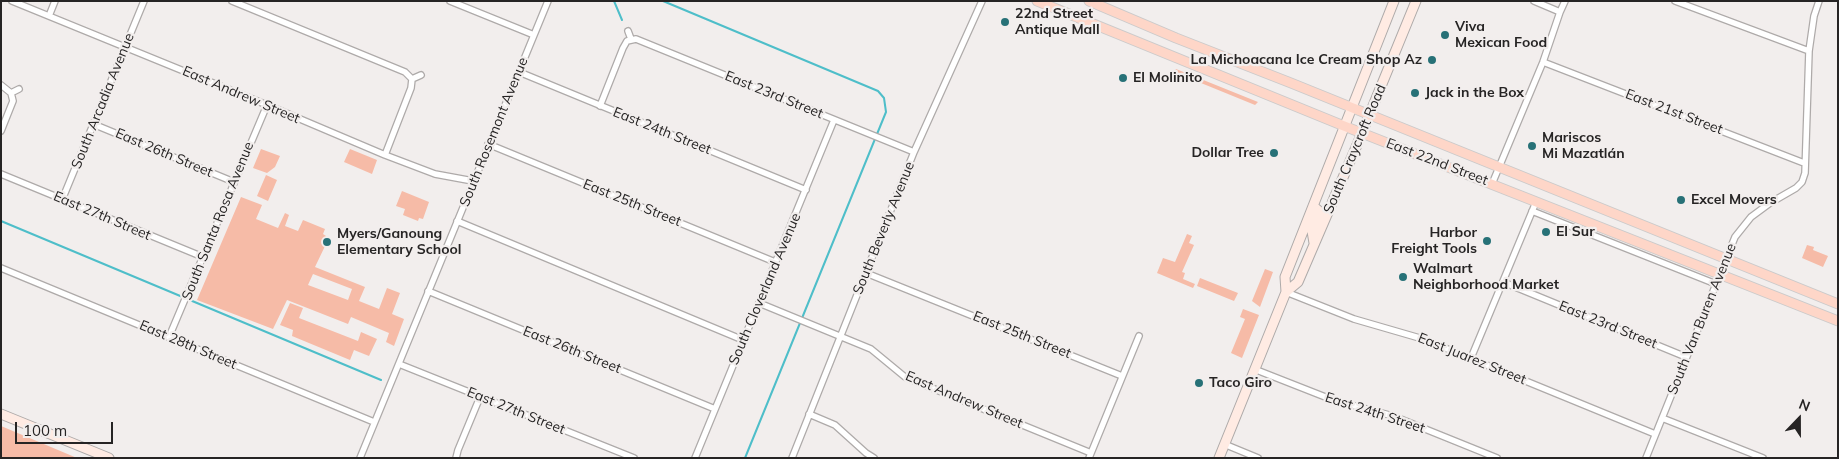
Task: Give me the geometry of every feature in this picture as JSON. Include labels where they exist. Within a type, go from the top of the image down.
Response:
[{"type":"main road","name":"East 22nd Street","points":[[1037,1],[1344,126],[1838,321]]},
{"type":"main road","name":"East 22nd Street","points":[[1089,1],[1176,38],[1370,114],[1838,304]]},
{"type":"main road","name":"South Craycroft Road","points":[[1219,458],[1286,292],[1285,277],[1394,1]]},
{"type":"main road","name":"South Craycroft Road","points":[[1286,292],[1298,282],[1416,1]]},
{"type":"main road","points":[[1313,206],[1319,211],[1312,231],[1314,246]]},
{"type":"main road","points":[[1,414],[109,458]]},
{"type":"street","name":"East Andrew Street","points":[[12,1],[125,46],[384,155],[435,174],[473,181]]},
{"type":"street","points":[[49,16],[55,1]]},
{"type":"street","name":"South Arcadia Avenue","points":[[62,200],[144,1]]},
{"type":"street","points":[[232,1],[405,72],[412,79]]},
{"type":"street","points":[[450,1],[534,35]]},
{"type":"street","name":"South Rosemont Avenue","points":[[360,458],[548,1]]},
{"type":"street","name":"South Beverly Avenue","points":[[792,458],[914,152],[982,1]]},
{"type":"street","points":[[1534,1],[1560,12]]},
{"type":"street","points":[[1492,184],[1543,62],[1565,1]]},
{"type":"street","points":[[1675,1],[1808,51]]},
{"type":"street","name":"South Van Buren Avenue","points":[[1646,458],[1735,237],[1747,221],[1770,203],[1799,185],[1805,173],[1808,51],[1814,16],[1819,1]]},
{"type":"street","points":[[600,106],[623,48],[632,39],[628,31]]},
{"type":"street","name":"East 23rd Street","points":[[632,39],[639,40],[914,152]]},
{"type":"street","name":"East 21st Street","points":[[1543,62],[1804,163]]},
{"type":"street","name":"East 24th Street","points":[[519,72],[806,190]]},
{"type":"street","points":[[412,79],[421,74]]},
{"type":"street","points":[[384,155],[411,88],[412,79]]},
{"type":"street","points":[[1,85],[11,93],[13,100],[1,131]]},
{"type":"street","points":[[11,93],[19,89]]},
{"type":"street","name":"South Santa Rosa Avenue","points":[[169,337],[267,105]]},
{"type":"street","name":"South Cloverland Avenue","points":[[695,458],[834,120]]},
{"type":"street","name":"East 26th Street","points":[[93,124],[234,182]]},
{"type":"street","name":"East 25th Street","points":[[488,144],[775,262]]},
{"type":"street","name":"East 27th Street","points":[[1,174],[203,257]]},
{"type":"street","points":[[1471,358],[1536,202]]},
{"type":"street","points":[[1532,211],[1716,284]]},
{"type":"street","points":[[457,221],[743,340]]},
{"type":"street","name":"East 28th Street","points":[[1,268],[374,422]]},
{"type":"street","name":"East 25th Street","points":[[866,273],[1122,376]]},
{"type":"street","name":"East 23rd Street","points":[[1502,282],[1686,357]]},
{"type":"street","name":"East 26th Street","points":[[428,291],[715,409]]},
{"type":"street","name":"East Juarez Street","points":[[1286,292],[1354,319],[1423,338],[1655,434]]},
{"type":"street","name":"East Andrew Street","points":[[759,303],[871,349],[905,377],[1090,455]]},
{"type":"street","points":[[1090,455],[1139,336]]},
{"type":"street","name":"East 27th Street","points":[[399,364],[634,458]]},
{"type":"street","name":"East 24th Street","points":[[1254,369],[1332,400],[1393,416],[1496,458]]},
{"type":"street","points":[[456,458],[480,397]]},
{"type":"street","points":[[809,414],[835,425],[874,458]]},
{"type":"street","points":[[1662,418],[1763,458]]},
{"type":"street","points":[[1224,444],[1258,458]]},
{"type":"shaded area","points":[[1176,69],[1258,102],[1255,105],[1174,72]]},
{"type":"shaded area","points":[[261,149],[280,156],[275,167],[267,173],[253,168]]},
{"type":"shaded area","points":[[350,149],[377,160],[372,174],[344,162]]},
{"type":"shaded area","points":[[266,175],[277,180],[268,201],[257,196]]},
{"type":"shaded area","points":[[402,191],[429,202],[423,219],[419,218],[418,221],[403,215],[405,209],[396,206]]},
{"type":"shaded area","points":[[241,197],[262,205],[256,219],[278,228],[285,213],[289,215],[285,226],[298,231],[303,220],[325,229],[323,234],[326,236],[323,243],[326,244],[315,267],[365,287],[359,301],[379,309],[387,288],[400,293],[392,314],[404,319],[394,346],[386,342],[389,333],[351,317],[348,324],[287,300],[273,329],[197,300]],"holes":[[[313,274],[352,289],[348,300],[308,285]]]},
{"type":"shaded area","points":[[1187,234],[1192,236],[1189,243],[1194,245],[1182,272],[1185,273],[1183,279],[1195,284],[1193,288],[1157,273],[1163,258],[1175,262]]},
{"type":"shaded area","points":[[1807,245],[1814,247],[1813,250],[1828,256],[1823,267],[1802,258]]},
{"type":"shaded area","points":[[1265,269],[1273,272],[1260,307],[1252,301]]},
{"type":"shaded area","points":[[1200,278],[1238,293],[1234,301],[1197,286]]},
{"type":"shaded area","points":[[290,303],[303,308],[299,318],[358,341],[361,332],[377,339],[369,356],[354,350],[350,360],[292,336],[293,330],[280,325]]},
{"type":"shaded area","points":[[1243,309],[1259,315],[1242,358],[1231,353],[1245,319],[1240,317]]},
{"type":"shaded area","points":[[1,426],[77,458],[1,458]]},
{"type":"waterway","points":[[614,1],[622,20]]},
{"type":"waterway","points":[[663,1],[878,91],[884,98],[886,112],[745,458]]},
{"type":"waterway","points":[[1,221],[381,380]]},
{"type":"place","name":"22nd Street Antique Mall","points":[[1005,22]]},
{"type":"place","name":"Viva Mexican Food","points":[[1445,35]]},
{"type":"place","name":"La Michoacana Ice Cream Shop Az","points":[[1432,60]]},
{"type":"place","name":"El Molinito","points":[[1123,78]]},
{"type":"place","name":"Jack in the Box","points":[[1415,93]]},
{"type":"place","name":"Mariscos Mi Mazatlán","points":[[1532,146]]},
{"type":"place","name":"Dollar Tree","points":[[1274,153]]},
{"type":"place","name":"Excel Movers","points":[[1681,200]]},
{"type":"place","name":"El Sur","points":[[1546,232]]},
{"type":"place","name":"Harbor Freight Tools","points":[[1487,241]]},
{"type":"place","name":"Myers/Ganoung Elementary School","points":[[327,242]]},
{"type":"place","name":"Walmart Neighborhood Market","points":[[1403,277]]},
{"type":"place","name":"Taco Giro","points":[[1199,383]]}]
